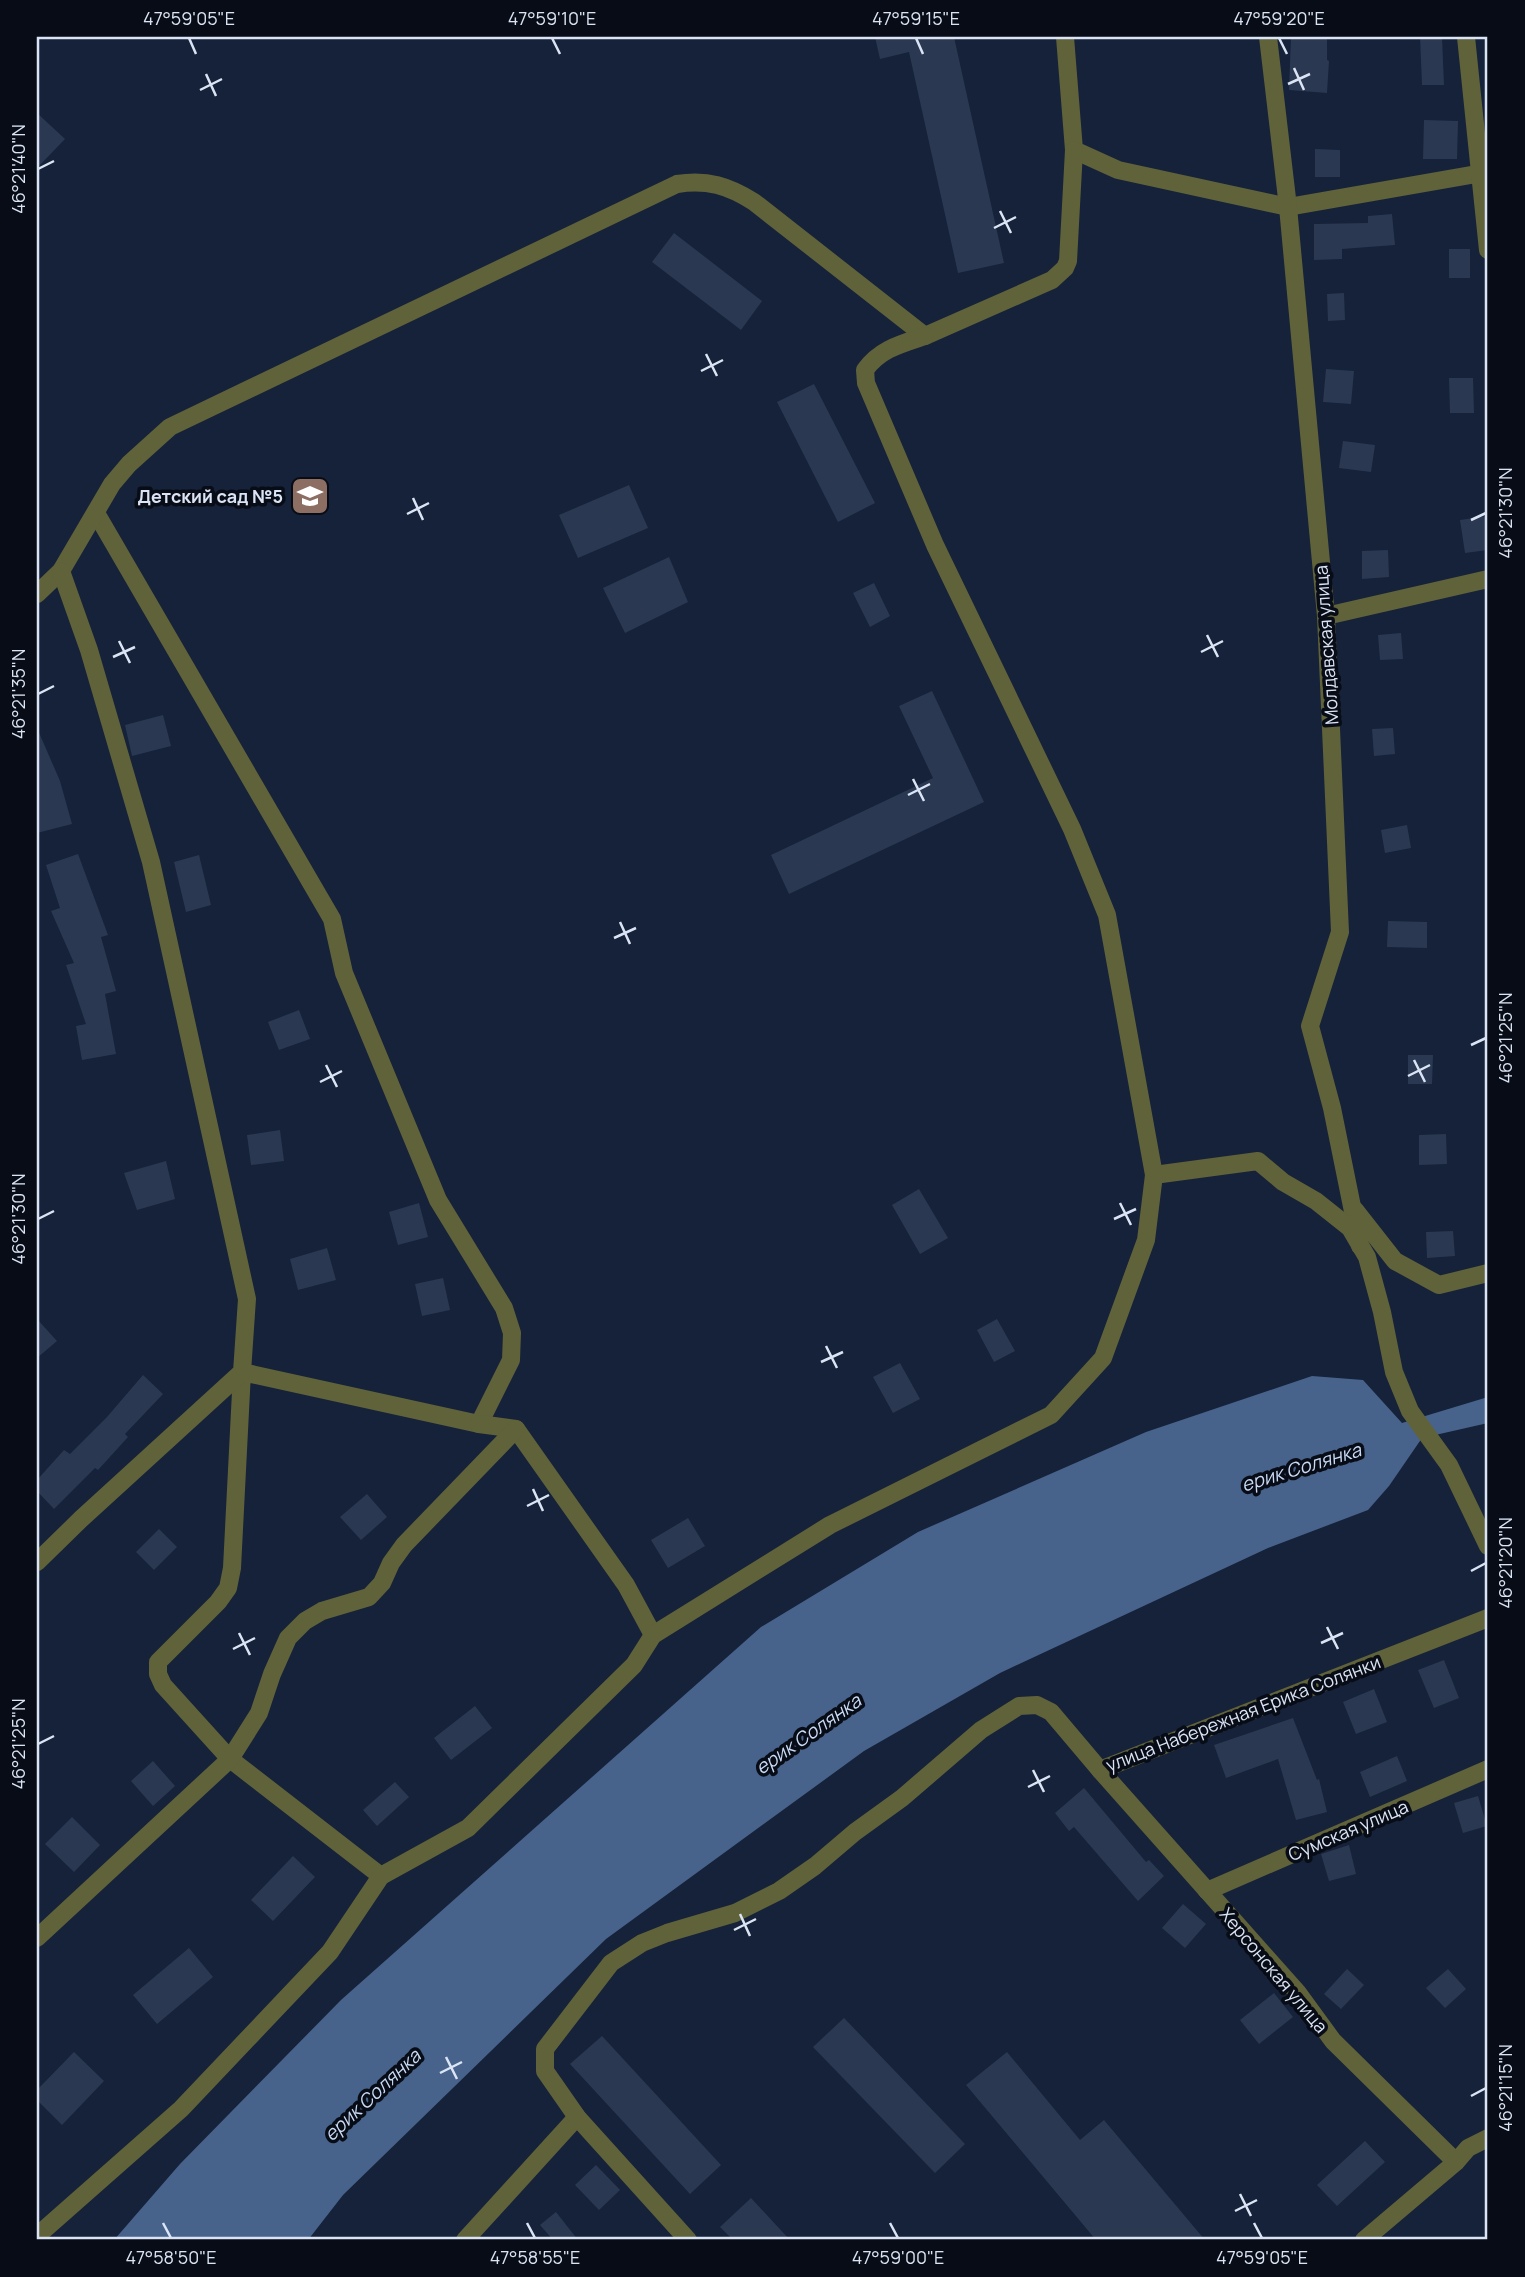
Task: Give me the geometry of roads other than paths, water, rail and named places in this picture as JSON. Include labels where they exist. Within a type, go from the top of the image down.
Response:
[{"type":"street","points":[[37,2236],[190,2099],[330,1952],[381,1876],[468,1828],[634,1665],[653,1636],[830,1525],[1051,1415],[1103,1358],[1146,1240],[1154,1175],[1107,915],[1072,829],[946,567],[866,383],[865,370],[883,351],[1052,281],[1065,268],[1068,261],[1074,150],[1065,37]]},
{"type":"street","name":"Молдавская улица","points":[[1268,37],[1288,206],[1326,616],[1340,932],[1310,1026],[1332,1108],[1360,1246]]},
{"type":"street","points":[[1465,37],[1484,173],[1488,250]]},
{"type":"street","points":[[1074,150],[1118,170],[1288,206],[1484,173]]},
{"type":"street","points":[[37,594],[61,571],[112,484],[129,464],[170,427],[677,184],[697,180],[737,191],[925,335]]},
{"type":"street","points":[[96,513],[332,919],[344,973],[438,1200],[504,1307],[512,1333],[511,1360],[479,1424]]},
{"type":"street","points":[[61,571],[89,649],[151,862],[247,1299],[232,1568],[228,1588],[158,1662],[157,1668],[163,1685],[230,1759],[381,1876]]},
{"type":"street","points":[[1326,616],[1488,579]]},
{"type":"street","points":[[1154,1175],[1258,1161],[1283,1182],[1316,1201],[1350,1228],[1367,1258],[1382,1312],[1394,1372],[1410,1411],[1449,1465],[1488,1546]]},
{"type":"street","points":[[1352,1208],[1395,1261],[1440,1285],[1488,1273]]},
{"type":"street","points":[[242,1371],[479,1424],[516,1429],[626,1585],[653,1636]]},
{"type":"street","points":[[37,1562],[242,1371]]},
{"type":"street","points":[[37,1938],[230,1759],[259,1713],[288,1638],[304,1621],[322,1611],[369,1597],[382,1583],[391,1563],[404,1545],[516,1429]]},
{"type":"street","name":"улица Набережная Ерика Солянки","points":[[688,2240],[577,2117],[545,2071],[545,2049],[611,1963],[642,1943],[736,1913],[779,1891],[902,1798],[982,1730],[1019,1706],[1037,1705],[1051,1712],[1100,1770],[1488,1618]]},
{"type":"street","name":"Сумская улица","points":[[1207,1891],[1488,1769]]},
{"type":"street","name":"Херсонская улица","points":[[1100,1770],[1298,1993],[1334,2041],[1456,2162]]},
{"type":"street","points":[[465,2240],[577,2117]]},
{"type":"street","points":[[1364,2240],[1456,2162],[1468,2148],[1488,2138]]},
{"type":"water","name":"ерик Солянка","points":[[1312,1376],[1363,1380],[1402,1423],[1488,1397],[1488,1423],[1422,1438],[1389,1486],[1368,1510],[1268,1548],[1000,1673],[864,1751],[606,1939],[343,2195],[308,2240],[114,2240],[180,2164],[341,2000],[761,1627],[918,1532],[1146,1432]]},
{"type":"place","name":"Детский сад №5","points":[[310,496]]}]
